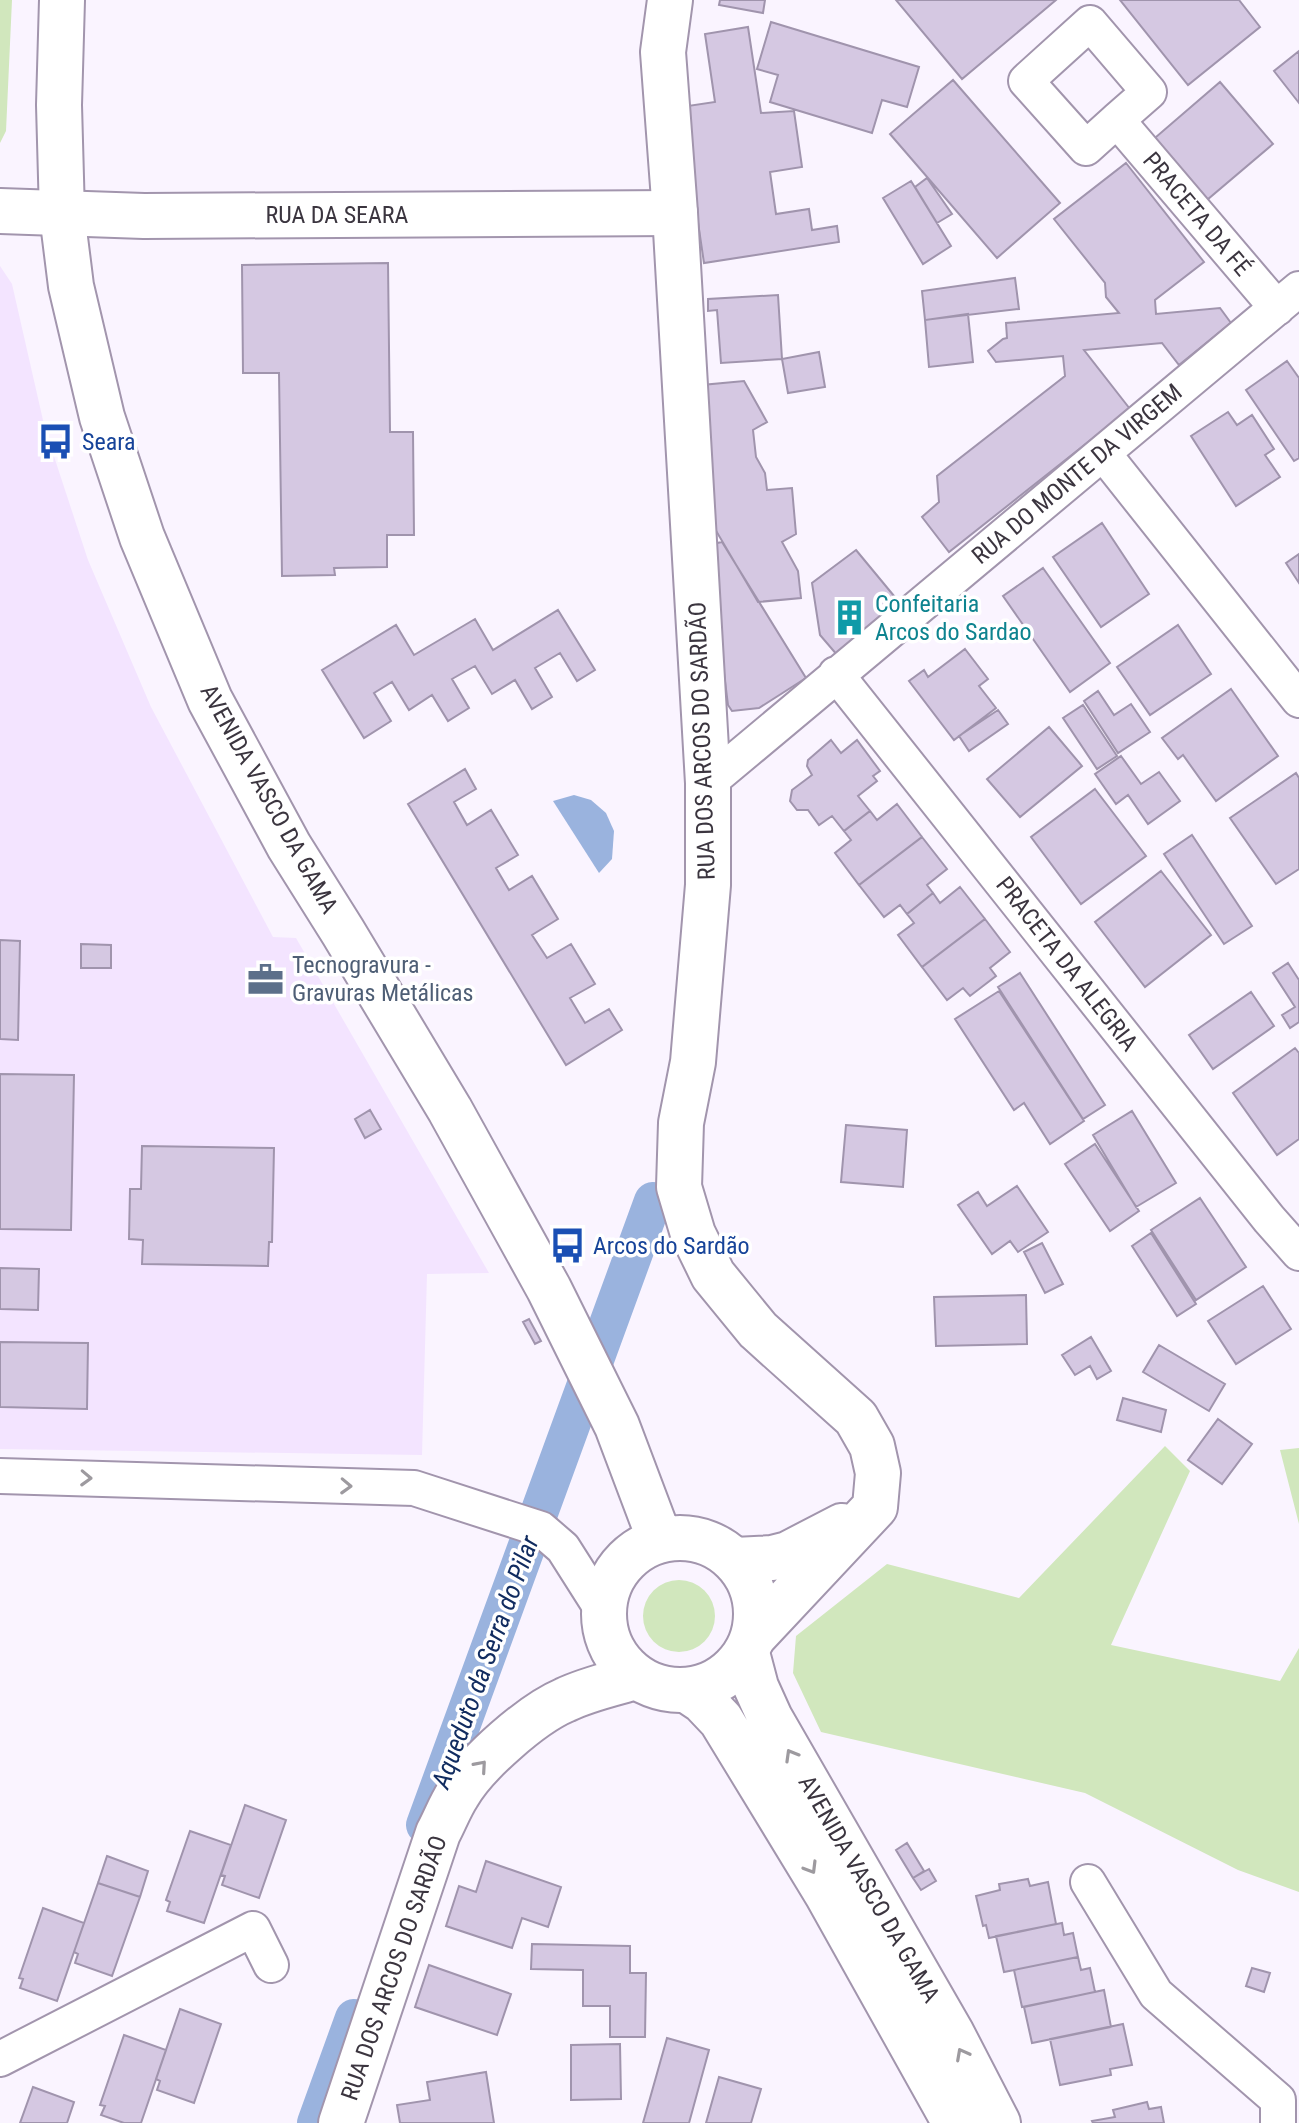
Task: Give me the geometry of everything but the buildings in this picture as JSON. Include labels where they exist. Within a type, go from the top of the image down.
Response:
[{"type":"main road","name":"AVENIDA VASCO DA GAMA","points":[[62,0],[59,90],[62,214],[71,286],[102,417],[142,537],[210,700],[289,846],[450,1110],[543,1276],[617,1426],[660,1540]]},
{"type":"main road","name":"RUA DOS ARCOS DO SARDÃO","points":[[670,0],[663,52],[708,783],[708,885],[693,1062],[681,1123],[679,1187],[693,1234],[713,1275],[758,1330],[856,1418],[872,1446],[878,1473],[875,1507]]},
{"type":"main road","name":"RUA DA SEARA","points":[[0,211],[175,216],[675,213]]},
{"type":"main road","points":[[636,1677],[618,1660],[607,1637],[603,1611],[611,1580],[631,1555],[660,1540],[681,1537],[715,1546],[735,1560],[772,1558],[805,1547],[875,1507]]},
{"type":"main road","points":[[688,1691],[706,1687],[736,1668],[750,1645],[875,1507]]},
{"type":"main road","name":"AVENIDA VASCO DA GAMA","points":[[735,1560],[747,1576],[755,1595],[757,1616],[750,1645],[756,1687],[770,1718],[952,2034],[998,2123]]},
{"type":"main road","name":"AVENIDA VASCO DA GAMA","points":[[636,1677],[661,1688],[688,1691],[721,1720],[827,1894],[955,2123]]},
{"type":"main road","name":"RUA DOS ARCOS DO SARDÃO","points":[[341,2123],[438,1833],[459,1792],[492,1754],[529,1722],[563,1700],[636,1677]]},
{"type":"street","name":"PRACETA DA FÉ","points":[[1117,120],[1288,299]]},
{"type":"street","name":"RUA DO MONTE DA VIRGEM","points":[[708,783],[1288,299]]},
{"type":"street","points":[[1103,453],[1299,700]]},
{"type":"street","name":"PRACETA DA ALEGRIA","points":[[836,674],[1299,1253]]},
{"type":"street","points":[[3,1484],[414,1488],[541,1529],[563,1548],[603,1611]]},
{"type":"street","points":[[1088,1882],[1156,1994],[1278,2100],[1278,2123]]},
{"type":"street","points":[[0,2059],[253,1929],[271,1965]]},
{"type":"shaded area","points":[[0,266],[12,284],[45,429],[88,560],[151,707],[273,937],[296,938],[489,1273],[427,1274],[422,1455],[0,1449]]},
{"type":"green space","points":[[0,0],[12,0],[6,131],[0,143]]},
{"type":"green space","points":[[1165,1446],[1190,1471],[1111,1645],[1280,1681],[1299,1648],[1299,1892],[1238,1870],[1085,1793],[821,1732],[793,1673],[796,1636],[887,1564],[1019,1598]]},
{"type":"green space","points":[[1299,1448],[1299,1524],[1280,1450]]},
{"type":"green space","points":[[679,1580],[705,1590],[715,1616],[705,1642],[679,1652],[653,1642],[643,1616],[653,1590]]},
{"type":"water","points":[[574,795],[591,800],[606,813],[614,831],[612,859],[599,873],[553,801]]},
{"type":"waterway","name":"Aqueduto da Serra do Pilar","points":[[425,1825],[653,1201]]},
{"type":"waterway","name":"Aqueduto da Serra do Pilar","points":[[316,2123],[354,2018]]},
{"type":"place","name":"Seara","points":[[56,442]]},
{"type":"place","name":"Confeitaria Arcos do Sardao","points":[[849,618]]},
{"type":"place","name":"Tecnogravura - Gravuras Metálicas","points":[[266,979]]},
{"type":"place","name":"Arcos do Sardão","points":[[567,1246]]}]
